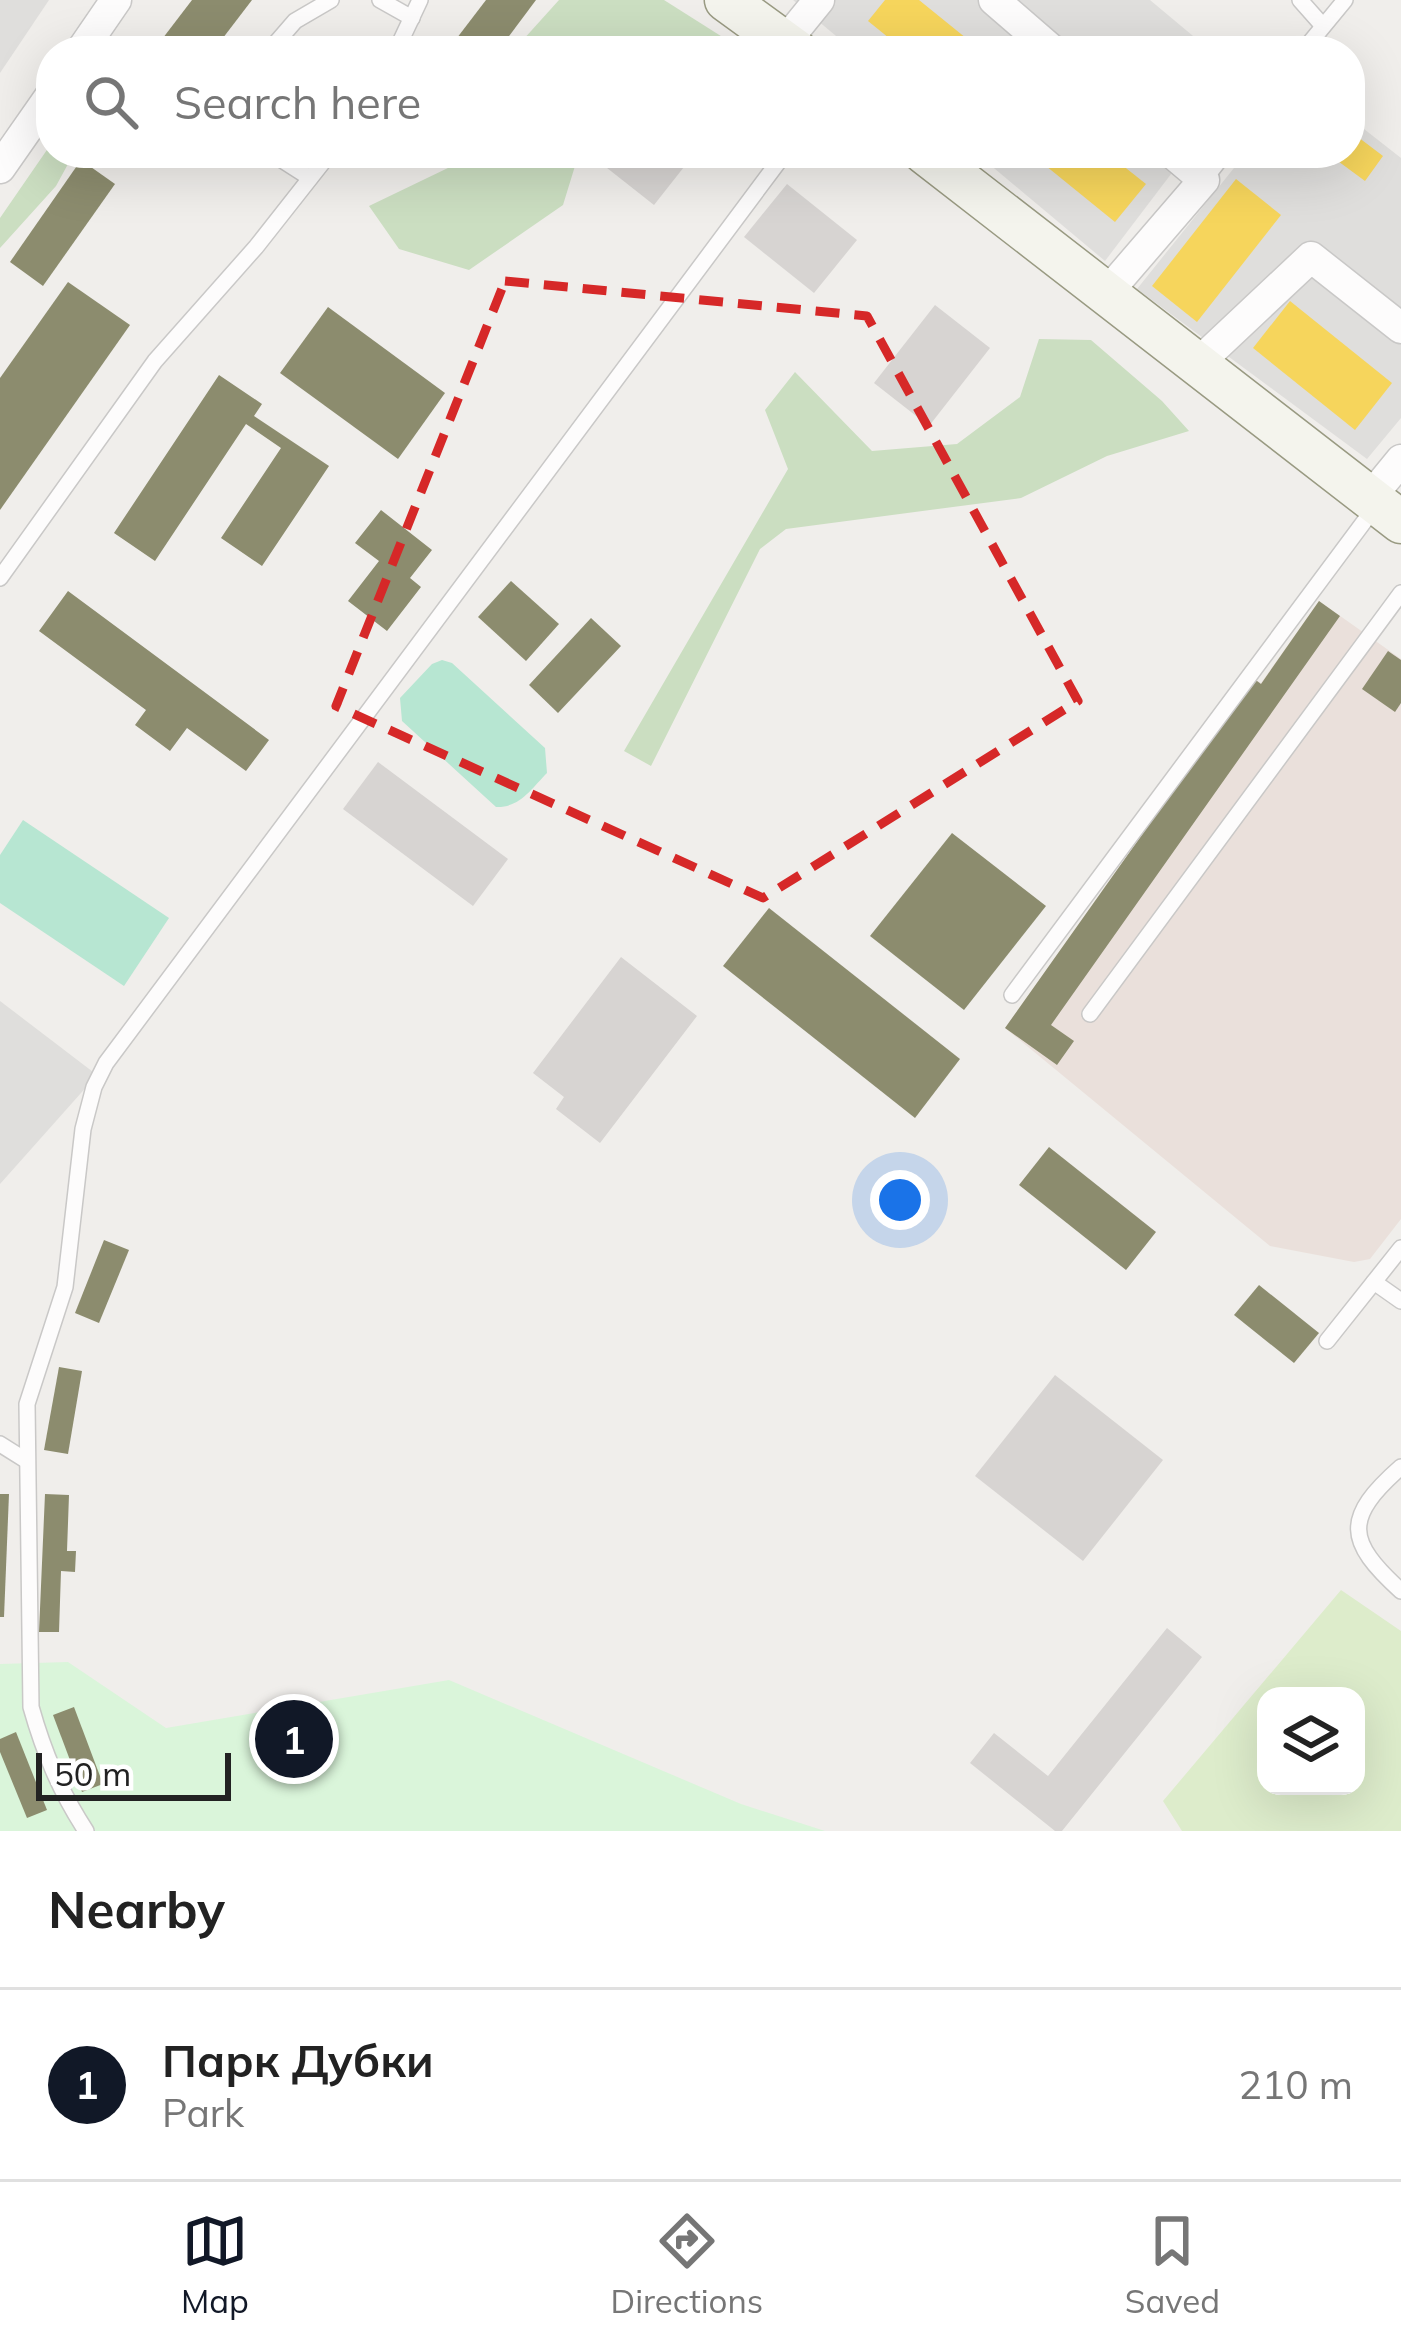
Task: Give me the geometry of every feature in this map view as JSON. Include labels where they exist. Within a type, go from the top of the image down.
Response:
[{"type":"street","points":[[91,36],[116,0]]},
{"type":"street","points":[[726,0],[775,36]]},
{"type":"street","points":[[797,36],[819,0]]},
{"type":"street","points":[[994,0],[1036,36]]},
{"type":"street","points":[[2,162],[36,116]]},
{"type":"street","points":[[944,168],[1383,508],[1401,460]]},
{"type":"street","points":[[1105,295],[1204,180],[1190,168]]},
{"type":"street","points":[[1196,366],[1311,256],[1401,328]]},
{"type":"lane","points":[[282,36],[295,21],[331,0]]},
{"type":"lane","points":[[380,0],[412,18]]},
{"type":"lane","points":[[403,36],[420,0]]},
{"type":"lane","points":[[1300,0],[1323,26]]},
{"type":"lane","points":[[1315,36],[1345,0]]},
{"type":"lane","points":[[294,168],[310,178]]},
{"type":"lane","points":[[0,578],[155,361],[256,247],[318,168]]},
{"type":"lane","points":[[86,1831],[61,1793],[31,1707],[27,1403],[65,1288],[83,1129],[94,1087],[106,1063],[774,168]]},
{"type":"lane","points":[[1204,180],[1213,168]]},
{"type":"lane","points":[[1012,995],[1383,508]]},
{"type":"lane","points":[[1090,1014],[1401,593]]},
{"type":"lane","points":[[1327,1341],[1401,1248]]},
{"type":"lane","points":[[1374,1282],[1401,1301]]},
{"type":"lane","points":[[0,1444],[27,1461]]},
{"type":"lane","points":[[1401,1467],[1372,1498],[1356,1532],[1374,1566],[1401,1591]]},
{"type":"highlighted area","points":[[505,281],[867,316],[1078,701],[763,898],[336,706]]},
{"type":"shaded area","points":[[0,0],[49,0],[0,73]]},
{"type":"shaded area","points":[[793,0],[1150,0],[1193,36],[836,36]]},
{"type":"shaded area","points":[[1365,130],[1401,158],[1401,418],[1367,459],[1137,289],[1234,168],[1365,168]]},
{"type":"shaded area","points":[[994,168],[1176,168],[1105,261]]},
{"type":"shaded area","points":[[1319,601],[1401,659],[1401,1219],[1370,1259],[1354,1262],[1270,1246],[1005,1028],[1253,678],[1261,683]]},
{"type":"shaded area","points":[[0,1001],[97,1075],[0,1184]]},
{"type":"green space","points":[[559,0],[664,0],[721,36],[527,36]]},
{"type":"green space","points":[[36,166],[66,168],[56,186],[0,248],[0,218]]},
{"type":"green space","points":[[448,168],[574,168],[563,205],[469,270],[399,249],[369,206]]},
{"type":"green space","points":[[1039,339],[1091,340],[1162,401],[1189,431],[1107,456],[1021,498],[786,529],[760,549],[651,766],[624,751],[788,469],[765,410],[795,372],[872,451],[957,444],[1020,397]]},
{"type":"green space","points":[[452,663],[545,748],[547,773],[512,804],[496,807],[402,721],[400,698],[432,664]]},
{"type":"green space","points":[[23,820],[169,918],[124,986],[0,903],[0,855]]},
{"type":"green space","points":[[1341,1590],[1401,1631],[1401,1831],[1182,1831],[1163,1801],[1257,1690],[1257,1795],[1365,1795],[1365,1687],[1259,1687]]},
{"type":"green space","points":[[68,1662],[166,1728],[449,1680],[741,1804],[825,1831],[0,1831],[0,1664]]},
{"type":"building: Homes","points":[[885,0],[919,0],[963,36],[886,36],[868,21]]},
{"type":"building: Homes","points":[[1365,142],[1383,156],[1365,181],[1347,168],[1365,168]]},
{"type":"building: Homes","points":[[1048,168],[1126,168],[1146,184],[1115,222]]},
{"type":"building: Homes","points":[[1236,179],[1281,215],[1197,322],[1152,286]]},
{"type":"building: Homes","points":[[1290,301],[1392,383],[1355,430],[1253,348]]},
{"type":"building: Industry","points":[[192,0],[252,0],[224,36],[164,36]]},
{"type":"building: Industry","points":[[486,0],[536,0],[509,36],[458,36]]},
{"type":"building: Industry","points":[[75,168],[92,168],[115,184],[43,286],[10,262]]},
{"type":"building: Industry","points":[[68,282],[130,325],[0,510],[0,378]]},
{"type":"building: Industry","points":[[328,307],[445,393],[398,459],[280,373]]},
{"type":"building: Industry","points":[[219,375],[262,404],[254,416],[329,466],[262,566],[221,538],[281,448],[246,424],[155,561],[114,533]]},
{"type":"building: Industry","points":[[381,510],[432,550],[410,578],[421,587],[387,631],[348,601],[379,561],[355,543]]},
{"type":"building: Industry","points":[[511,581],[559,624],[526,661],[478,617]]},
{"type":"building: Industry","points":[[68,591],[269,740],[246,771],[187,728],[170,751],[135,725],[146,710],[39,631]]},
{"type":"building: Industry","points":[[1319,601],[1340,616],[1051,1025],[1074,1041],[1057,1065],[1005,1028],[1253,678],[1261,684]]},
{"type":"building: Industry","points":[[591,618],[621,646],[558,713],[529,685]]},
{"type":"building: Industry","points":[[1388,651],[1401,660],[1401,703],[1395,712],[1362,689]]},
{"type":"building: Industry","points":[[952,833],[1046,906],[964,1010],[870,936]]},
{"type":"building: Industry","points":[[769,908],[960,1059],[915,1118],[723,966]]},
{"type":"building: Industry","points":[[1049,1147],[1156,1232],[1126,1270],[1019,1185]]},
{"type":"building: Industry","points":[[104,1240],[129,1250],[99,1323],[75,1313]]},
{"type":"building: Industry","points":[[1259,1285],[1319,1333],[1294,1363],[1234,1315]]},
{"type":"building: Industry","points":[[59,1367],[82,1371],[68,1454],[44,1450]]},
{"type":"building: Industry","points":[[0,1494],[9,1494],[4,1617],[0,1617]]},
{"type":"building: Industry","points":[[45,1494],[69,1495],[67,1551],[76,1551],[75,1572],[61,1571],[59,1632],[39,1632]]},
{"type":"building: Industry","points":[[74,1707],[103,1784],[82,1792],[53,1715]]},
{"type":"building: Industry","points":[[16,1732],[47,1810],[27,1818],[0,1752],[0,1739]]},
{"type":"building: Other","points":[[607,168],[683,168],[654,205]]},
{"type":"building: Other","points":[[787,184],[857,240],[814,293],[744,237]]},
{"type":"building: Other","points":[[935,305],[990,348],[929,426],[874,383]]},
{"type":"building: Other","points":[[378,762],[508,859],[473,906],[343,809]]},
{"type":"building: Other","points":[[621,957],[697,1016],[600,1143],[556,1109],[564,1097],[533,1073]]},
{"type":"building: Other","points":[[1055,1375],[1163,1460],[1083,1561],[975,1476]]},
{"type":"building: Other","points":[[1167,1628],[1202,1657],[1062,1831],[1055,1831],[970,1763],[994,1733],[1048,1776]]},
{"type":"place","name":"Парк Дубки","points":[[294,1739]]}]
